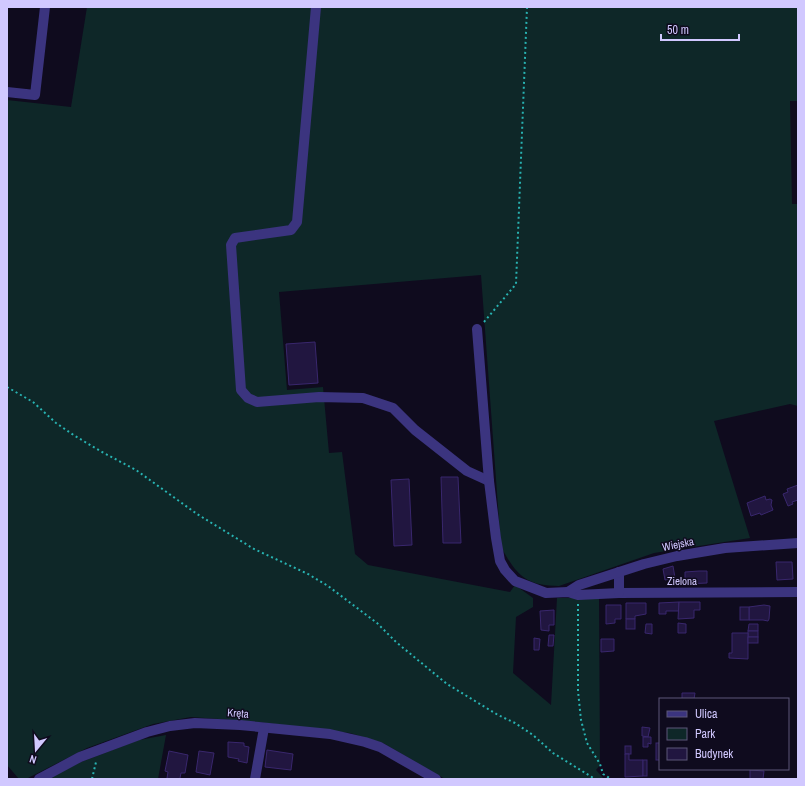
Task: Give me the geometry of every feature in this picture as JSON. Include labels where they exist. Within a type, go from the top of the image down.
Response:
[{"type":"street","points":[[7,92],[35,95],[45,7]]},
{"type":"street","points":[[316,7],[297,222],[291,230],[235,238],[231,244],[241,390],[248,398],[257,402],[318,397],[363,398],[393,408],[415,430],[467,471],[489,481]]},
{"type":"street","name":"Zielona","points":[[477,330],[489,481],[496,538],[500,561],[505,570],[515,581],[546,593],[798,592]]},
{"type":"street","name":"Wiejska","points":[[573,593],[579,585],[644,564],[677,556],[725,548],[798,543]]},
{"type":"street","points":[[619,572],[619,593]]},
{"type":"street","name":"Kręta","points":[[39,779],[80,757],[147,732],[170,726],[195,723],[330,734],[365,742],[380,747],[436,779]]},
{"type":"street","points":[[255,779],[264,728]]},
{"type":"path","points":[[477,330],[516,284],[527,7]]},
{"type":"path","points":[[7,387],[33,402],[56,423],[75,436],[136,470],[198,514],[254,549],[308,574],[328,586],[377,623],[396,642],[447,684],[498,715],[515,723],[533,735],[553,752],[595,779]]},
{"type":"path","points":[[573,593],[580,720],[587,743],[600,764],[603,774],[611,779]]},
{"type":"path","points":[[92,779],[96,765],[96,751]]},
{"type":"green space","points":[[87,7],[798,7],[798,101],[790,101],[792,204],[798,204],[798,406],[790,404],[714,421],[750,538],[654,553],[559,586],[538,584],[530,581],[517,571],[501,547],[481,275],[279,292],[287,390],[323,387],[329,453],[342,452],[355,554],[368,565],[510,592],[515,585],[533,598],[533,607],[516,617],[513,673],[551,705],[557,598],[599,598],[600,765],[596,770],[604,779],[445,779],[383,743],[350,733],[258,722],[191,717],[153,724],[87,748],[26,779],[19,779],[7,765],[7,100],[71,107]]},
{"type":"green space","points":[[166,735],[158,779],[47,779],[81,762],[139,740]]},
{"type":"building","points":[[315,342],[318,383],[289,385],[286,344]]},
{"type":"building","points":[[441,477],[458,477],[461,543],[443,543]]},
{"type":"building","points":[[409,479],[412,545],[394,546],[391,480]]},
{"type":"building","points":[[798,485],[798,500],[792,502],[793,504],[788,506],[783,494],[788,492],[787,489]]},
{"type":"building","points":[[765,496],[766,500],[772,500],[771,505],[773,510],[761,515],[760,513],[751,516],[747,503]]},
{"type":"building","points":[[776,562],[792,562],[793,579],[777,580]]},
{"type":"building","points":[[673,566],[675,578],[665,580],[663,569]]},
{"type":"building","points":[[707,571],[707,583],[685,584],[685,572]]},
{"type":"building","points":[[679,602],[679,611],[666,611],[666,614],[659,614],[659,603]]},
{"type":"building","points":[[679,602],[700,602],[700,610],[694,610],[694,618],[678,619]]},
{"type":"building","points":[[626,603],[646,603],[646,614],[635,616],[635,619],[626,619]]},
{"type":"building","points":[[606,605],[621,605],[621,619],[615,619],[615,623],[606,624]]},
{"type":"building","points":[[764,605],[770,606],[768,621],[749,620],[749,607]]},
{"type":"building","points":[[740,607],[749,607],[749,620],[740,620]]},
{"type":"building","points":[[554,610],[554,625],[549,625],[549,631],[541,630],[540,611]]},
{"type":"building","points":[[626,619],[635,619],[635,629],[626,629]]},
{"type":"building","points":[[678,623],[686,624],[686,633],[678,633]]},
{"type":"building","points":[[646,624],[652,624],[652,634],[645,633]]},
{"type":"building","points":[[749,624],[758,624],[758,631],[748,631]]},
{"type":"building","points":[[748,631],[758,631],[758,637],[748,637]]},
{"type":"building","points":[[732,633],[748,633],[748,659],[729,658],[729,653],[732,653]]},
{"type":"building","points":[[549,635],[554,635],[553,646],[548,646]]},
{"type":"building","points":[[748,637],[758,637],[758,643],[748,643]]},
{"type":"building","points":[[534,638],[540,639],[539,650],[534,650]]},
{"type":"building","points":[[601,639],[614,639],[614,651],[601,652]]},
{"type":"building","points":[[682,693],[695,693],[694,698],[682,698]]},
{"type":"building","points":[[642,727],[650,728],[648,737],[642,736]]},
{"type":"building","points":[[643,737],[651,737],[651,744],[648,743],[648,747],[643,747]]},
{"type":"building","points":[[228,742],[244,743],[244,746],[249,747],[247,763],[238,761],[239,759],[228,757]]},
{"type":"building","points":[[656,743],[659,743],[659,760],[656,760]]},
{"type":"building","points":[[625,746],[631,746],[631,754],[625,754]]},
{"type":"building","points":[[267,750],[293,754],[291,770],[265,767]]},
{"type":"building","points":[[169,751],[188,755],[185,773],[181,773],[179,779],[167,778],[168,772],[165,771]]},
{"type":"building","points":[[199,751],[214,753],[210,775],[196,772]]},
{"type":"building","points":[[625,754],[629,754],[629,760],[643,760],[643,776],[625,777]]},
{"type":"building","points":[[643,760],[647,760],[647,776],[643,776]]},
{"type":"building","points":[[750,770],[764,771],[763,779],[750,779]]}]
